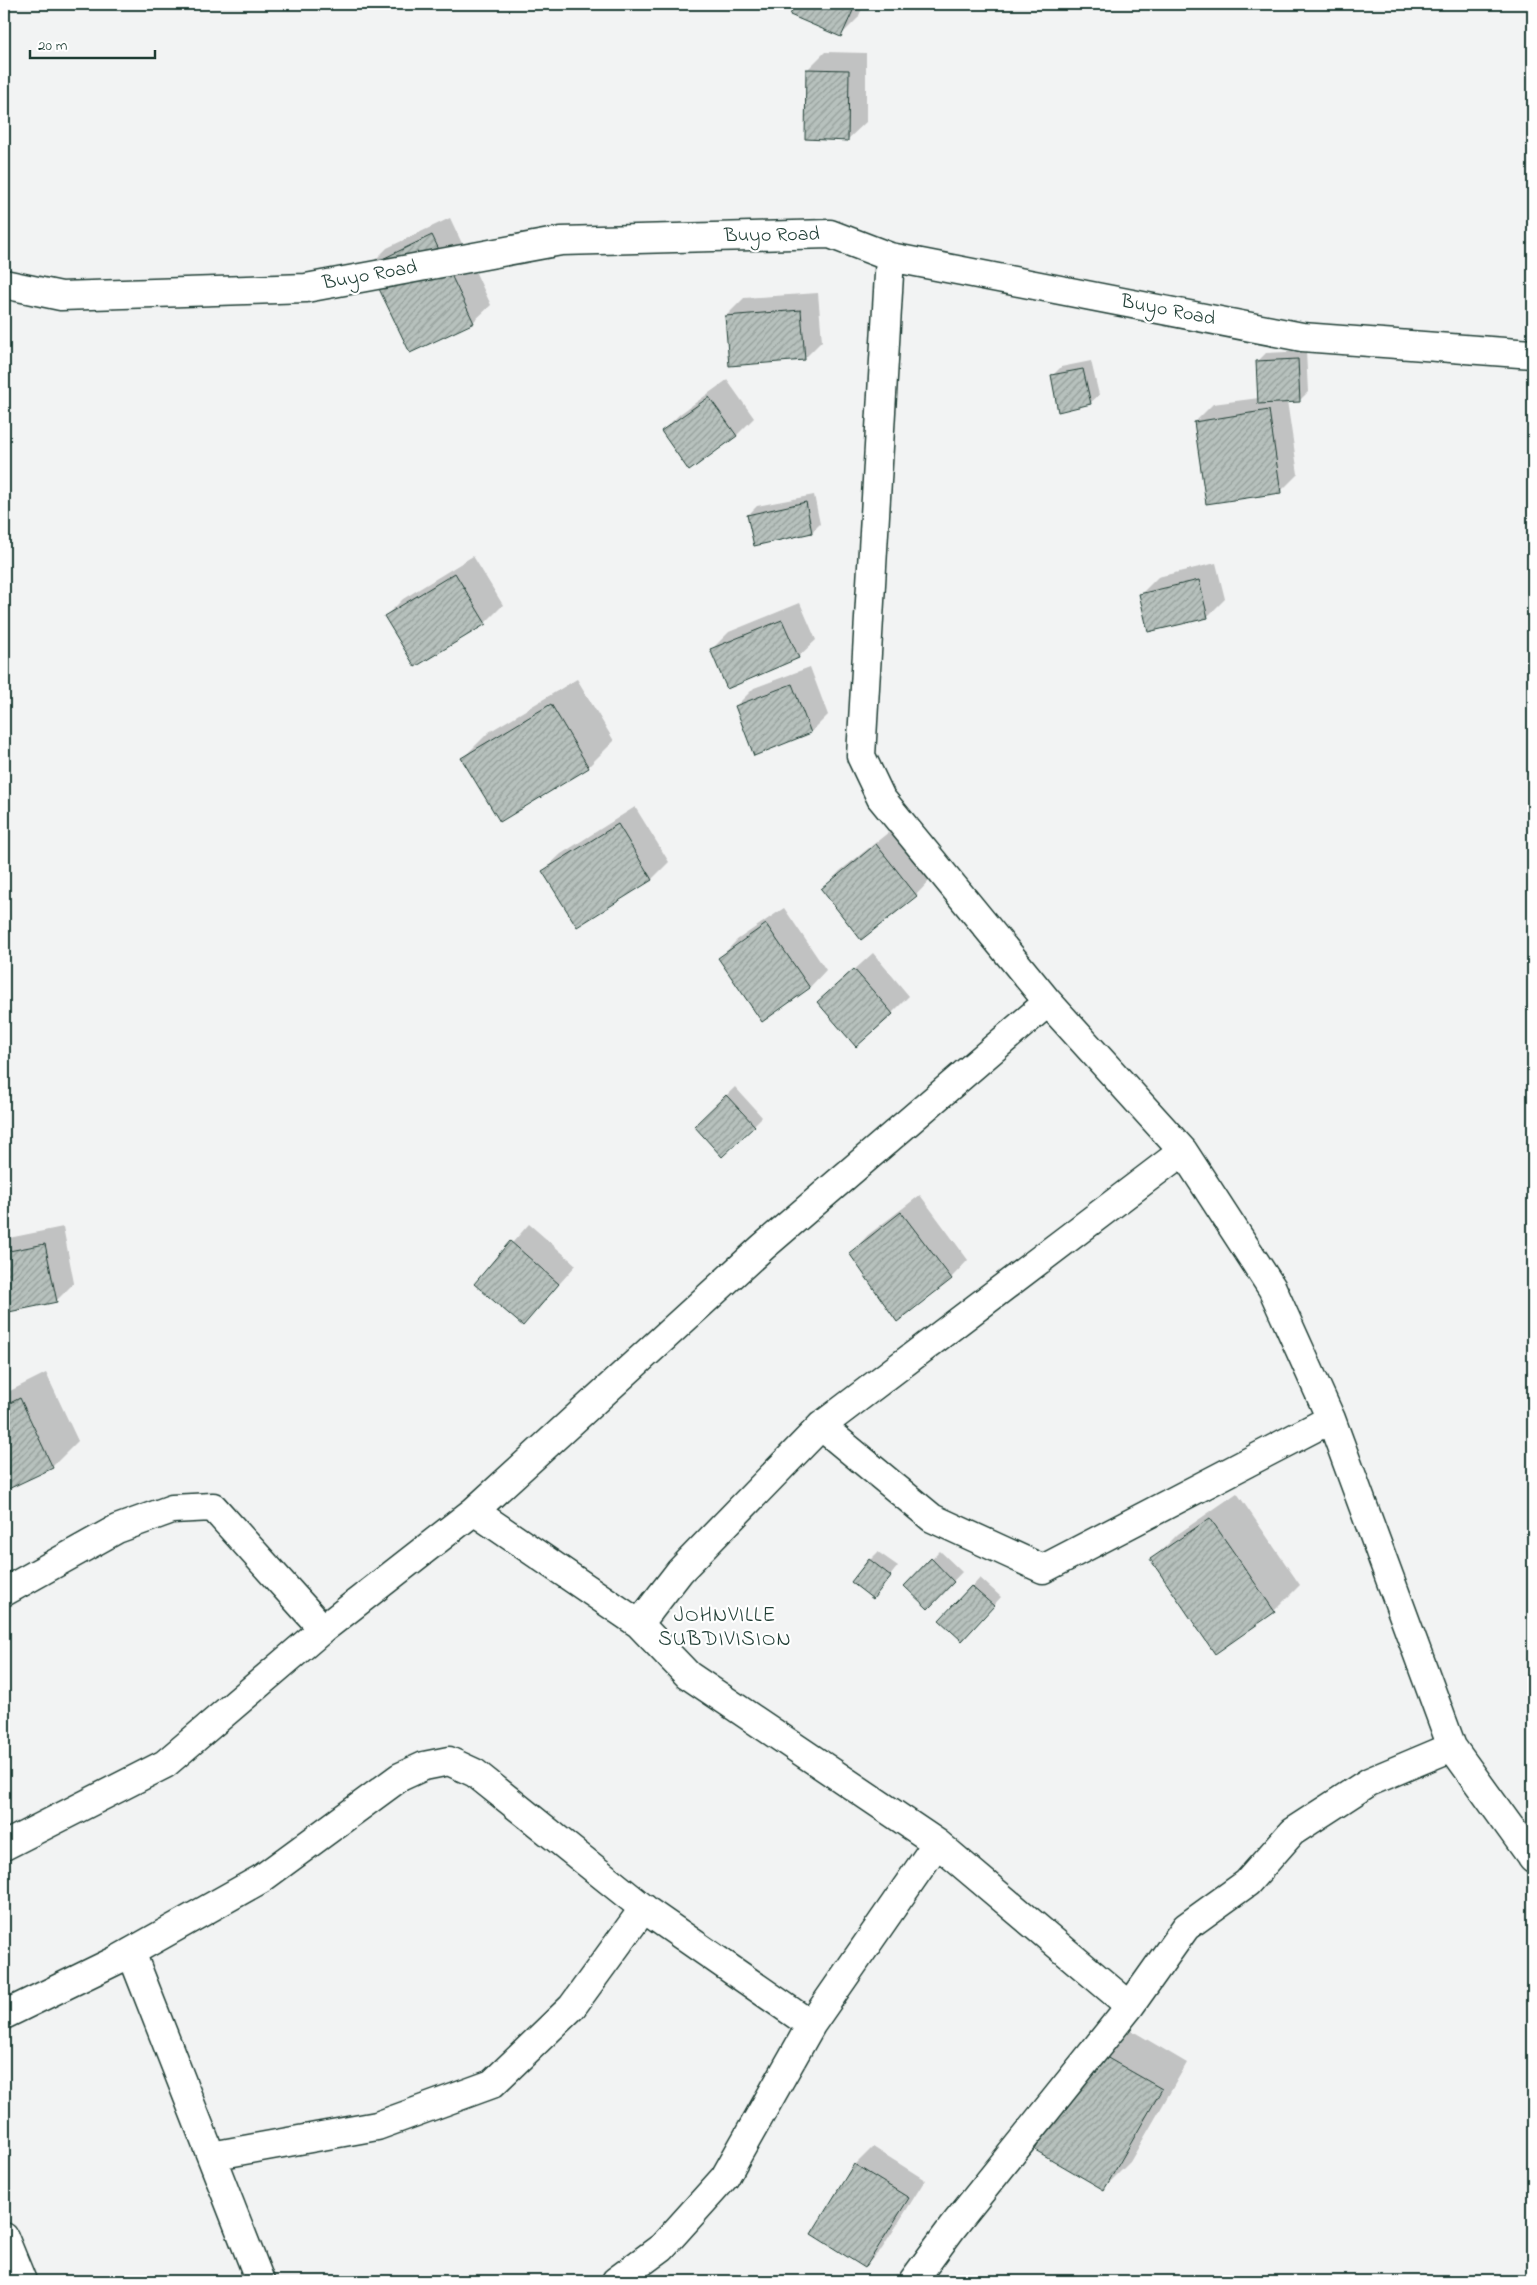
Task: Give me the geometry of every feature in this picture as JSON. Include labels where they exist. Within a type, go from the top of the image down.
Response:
[{"type":"street","name":"Buyo Road","points":[[4,284],[61,296],[306,288],[561,241],[830,234],[890,257],[1302,337],[1533,354]]},
{"type":"street","points":[[890,257],[861,756],[881,798],[1048,1002],[1182,1152],[1272,1288],[1331,1419],[1452,1746],[1533,1859]]},
{"type":"street","points":[[4,1846],[165,1764],[323,1629],[474,1511],[763,1247],[1048,1002]]},
{"type":"street","points":[[639,1624],[680,1570],[821,1426],[1182,1152]]},
{"type":"street","points":[[821,1426],[932,1518],[1043,1569],[1331,1419]]},
{"type":"street","points":[[4,1592],[117,1529],[172,1509],[213,1507],[323,1629]]},
{"type":"street","points":[[474,1511],[639,1624],[688,1675],[937,1843],[1130,2006]]},
{"type":"street","points":[[913,2281],[952,2228],[1130,2006],[1186,1926],[1247,1883],[1292,1832],[1369,1782],[1452,1746]]},
{"type":"street","points":[[4,2015],[131,1952],[261,1879],[400,1777],[424,1766],[449,1761],[476,1773],[644,1908],[811,2025]]},
{"type":"street","points":[[616,2281],[662,2247],[725,2177],[811,2025],[937,1843]]},
{"type":"street","points":[[211,2156],[377,2126],[492,2084],[572,2007],[644,1908]]},
{"type":"street","points":[[131,1952],[260,2281]]},
{"type":"street","points":[[4,2237],[22,2281]]},
{"type":"building","points":[[795,4],[856,4],[841,37],[790,15]]},
{"type":"building","points":[[806,69],[849,70],[848,141],[805,139]]},
{"type":"building","points":[[432,235],[474,323],[410,353],[368,266]]},
{"type":"building","points":[[801,310],[805,360],[729,366],[725,316]]},
{"type":"building","points":[[1298,359],[1300,402],[1258,404],[1256,361]]},
{"type":"building","points":[[1083,369],[1091,404],[1058,412],[1051,375]]},
{"type":"building","points":[[709,397],[737,436],[689,471],[661,431]]},
{"type":"building","points":[[1269,410],[1281,493],[1206,504],[1194,422]]},
{"type":"building","points":[[806,502],[812,533],[754,546],[747,515]]},
{"type":"building","points":[[455,573],[486,624],[415,667],[384,616]]},
{"type":"building","points":[[1199,580],[1208,618],[1148,632],[1139,594]]},
{"type":"building","points":[[782,620],[799,658],[727,689],[710,649]]},
{"type":"building","points":[[792,684],[811,733],[754,756],[735,706]]},
{"type":"building","points":[[551,704],[589,768],[500,822],[461,758]]},
{"type":"building","points":[[618,824],[652,880],[577,927],[542,871]]},
{"type":"building","points":[[876,844],[917,896],[861,940],[821,889]]},
{"type":"building","points":[[766,924],[810,988],[762,1022],[718,958]]},
{"type":"building","points":[[854,969],[893,1014],[856,1047],[817,1002]]},
{"type":"building","points":[[726,1095],[755,1126],[722,1157],[694,1126]]},
{"type":"building","points":[[901,1212],[952,1279],[897,1322],[849,1253]]},
{"type":"building","points":[[510,1241],[559,1284],[523,1326],[474,1284]]},
{"type":"building","points":[[45,1244],[57,1302],[4,1313],[4,1252]]},
{"type":"building","points":[[20,1398],[53,1468],[4,1491],[4,1406]]},
{"type":"building","points":[[1210,1518],[1275,1612],[1215,1654],[1150,1559]]},
{"type":"building","points":[[931,1558],[954,1582],[928,1609],[904,1586]]},
{"type":"building","points":[[869,1559],[891,1576],[873,1599],[851,1582]]},
{"type":"building","points":[[971,1586],[994,1606],[962,1641],[939,1620]]},
{"type":"building","points":[[1092,2049],[1162,2089],[1104,2190],[1035,2150]]},
{"type":"building","points":[[854,2164],[909,2198],[865,2268],[811,2234]]},
{"type":"district","name":"JOHNVILLE SUBDIVISION","points":[[725,1628]]}]
